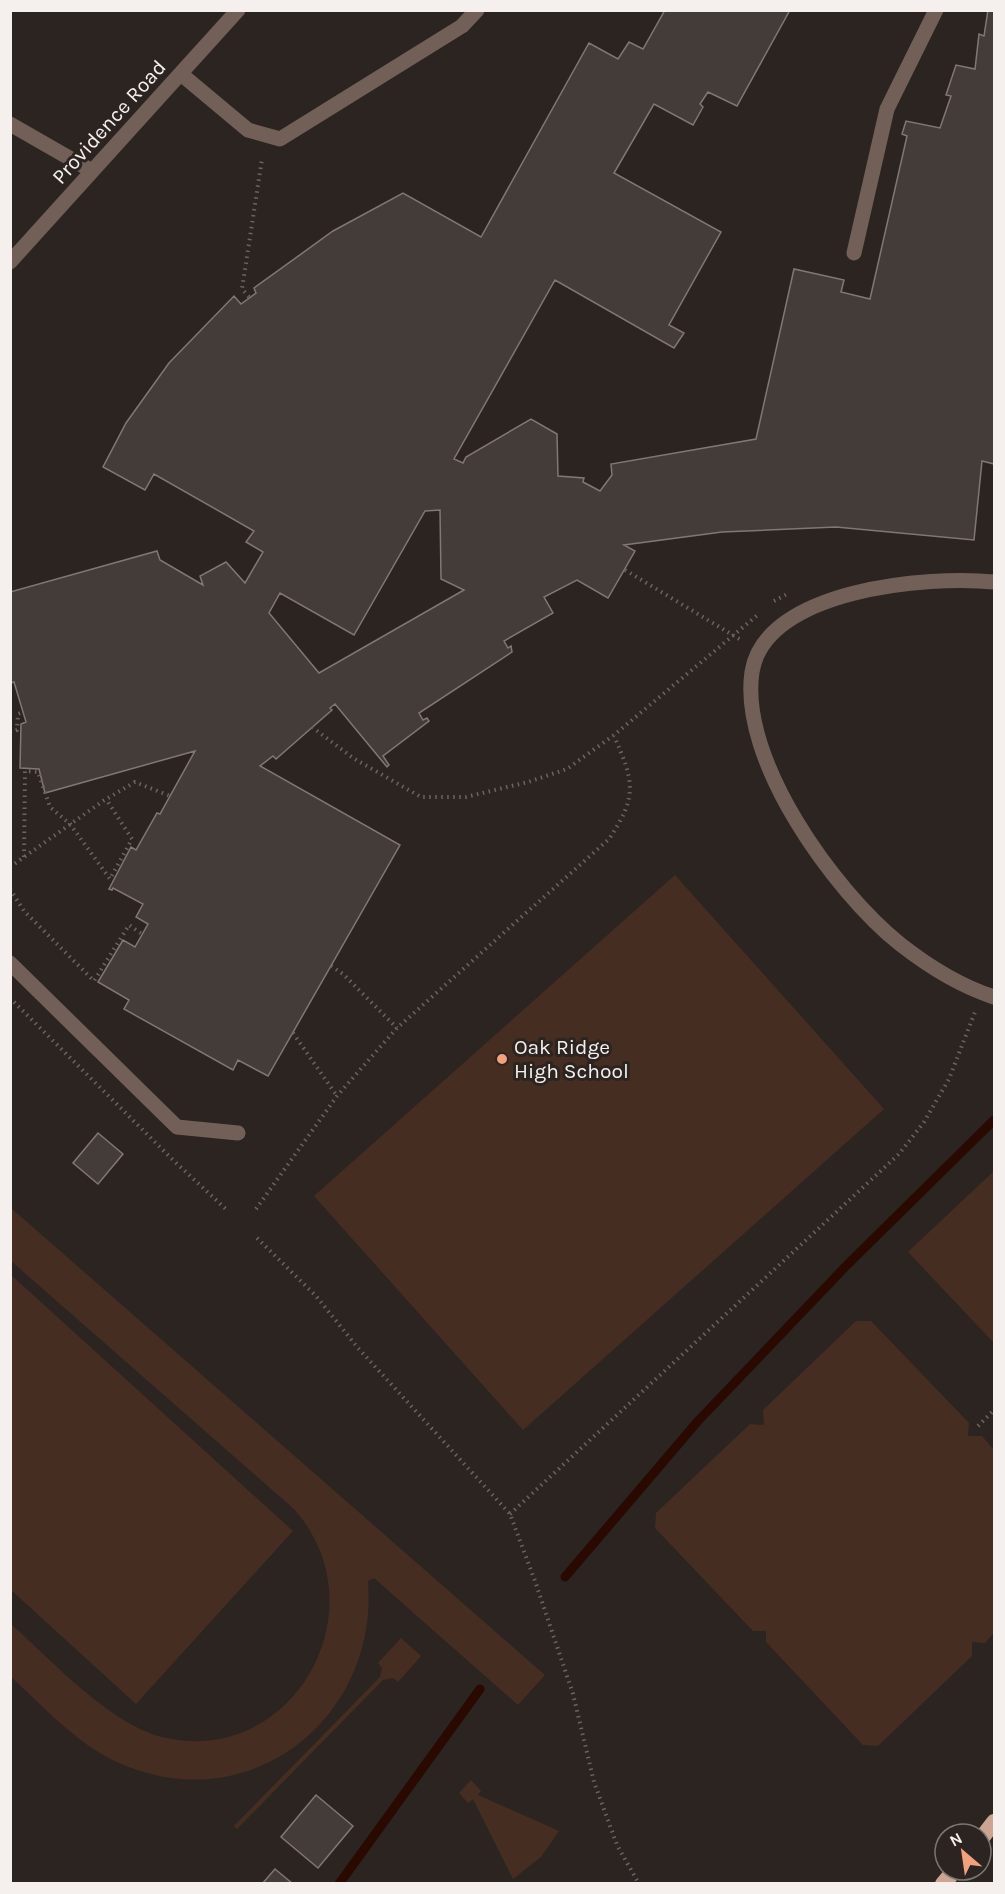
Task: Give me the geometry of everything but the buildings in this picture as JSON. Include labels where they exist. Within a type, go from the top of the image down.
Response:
[{"type":"street","name":"Providence Road","points":[[10,262],[238,10]]},
{"type":"street","points":[[181,74],[248,130],[280,139],[462,26],[477,10]]},
{"type":"street","points":[[854,253],[887,109],[936,10]]},
{"type":"street","points":[[10,124],[92,171]]},
{"type":"street","points":[[989,995],[957,982],[900,943],[855,899],[809,841],[777,786],[761,744],[751,703],[753,671],[761,649],[776,630],[802,611],[837,597],[935,582],[994,582]]},
{"type":"street","points":[[10,963],[177,1127],[238,1133]]},
{"type":"path","points":[[249,297],[242,289],[262,159]]},
{"type":"path","points":[[625,570],[733,636],[761,649]]},
{"type":"path","points":[[312,727],[353,758],[421,797],[466,797],[528,783],[567,769],[614,735],[733,636]]},
{"type":"path","points":[[10,732],[17,730],[18,714],[23,712]]},
{"type":"path","points":[[256,1209],[337,1096],[397,1028],[609,839],[624,817],[630,796],[630,770],[614,735]]},
{"type":"path","points":[[24,857],[25,771],[38,772],[50,807],[70,824],[110,879],[132,839],[106,799]]},
{"type":"path","points":[[10,867],[106,799],[135,782],[170,796]]},
{"type":"path","points":[[10,889],[24,911],[94,981],[129,925],[142,934]]},
{"type":"path","points":[[331,966],[343,974],[397,1028]]},
{"type":"path","points":[[510,1514],[899,1154],[924,1122],[989,995]]},
{"type":"path","points":[[10,998],[174,1161],[228,1211]]},
{"type":"path","points":[[293,1033],[337,1096]]},
{"type":"path","points":[[257,1238],[316,1296],[358,1348],[510,1514],[536,1581],[573,1694],[594,1782],[617,1845],[639,1884]]},
{"type":"path","points":[[978,1426],[994,1410]]},
{"type":"shaded area","points":[[675,875],[884,1109],[523,1430],[314,1196]]},
{"type":"shaded area","points":[[994,1171],[994,1343],[908,1252]]},
{"type":"shaded area","points":[[11,1208],[545,1675],[518,1705],[374,1578],[368,1581],[366,1631],[352,1676],[328,1715],[295,1746],[256,1768],[213,1779],[166,1777],[117,1762],[74,1735],[11,1677],[11,1624],[82,1689],[122,1719],[142,1730],[162,1737],[209,1740],[250,1729],[284,1705],[310,1672],[326,1634],[329,1591],[319,1549],[294,1509],[11,1261]]},
{"type":"shaded area","points":[[10,1274],[293,1531],[136,1704],[11,1590]]},
{"type":"shaded area","points":[[856,1321],[871,1321],[969,1423],[968,1436],[982,1436],[994,1450],[994,1633],[985,1643],[972,1642],[972,1656],[878,1746],[863,1745],[766,1642],[766,1631],[753,1631],[655,1528],[656,1513],[750,1424],[764,1425],[763,1410]]},
{"type":"shaded area","points":[[401,1638],[421,1656],[398,1682],[393,1678],[383,1680],[237,1829],[234,1826],[380,1677],[382,1668],[378,1663]]},
{"type":"shaded area","points":[[471,1780],[481,1791],[478,1795],[559,1831],[541,1857],[513,1879],[473,1799],[468,1803],[459,1793]]},
{"type":"waterway","points":[[565,1577],[698,1421],[847,1265],[994,1120]]},
{"type":"waterway","points":[[339,1884],[480,1689]]},
{"type":"place","name":"Oak Ridge High School","points":[[502,1059]]}]
